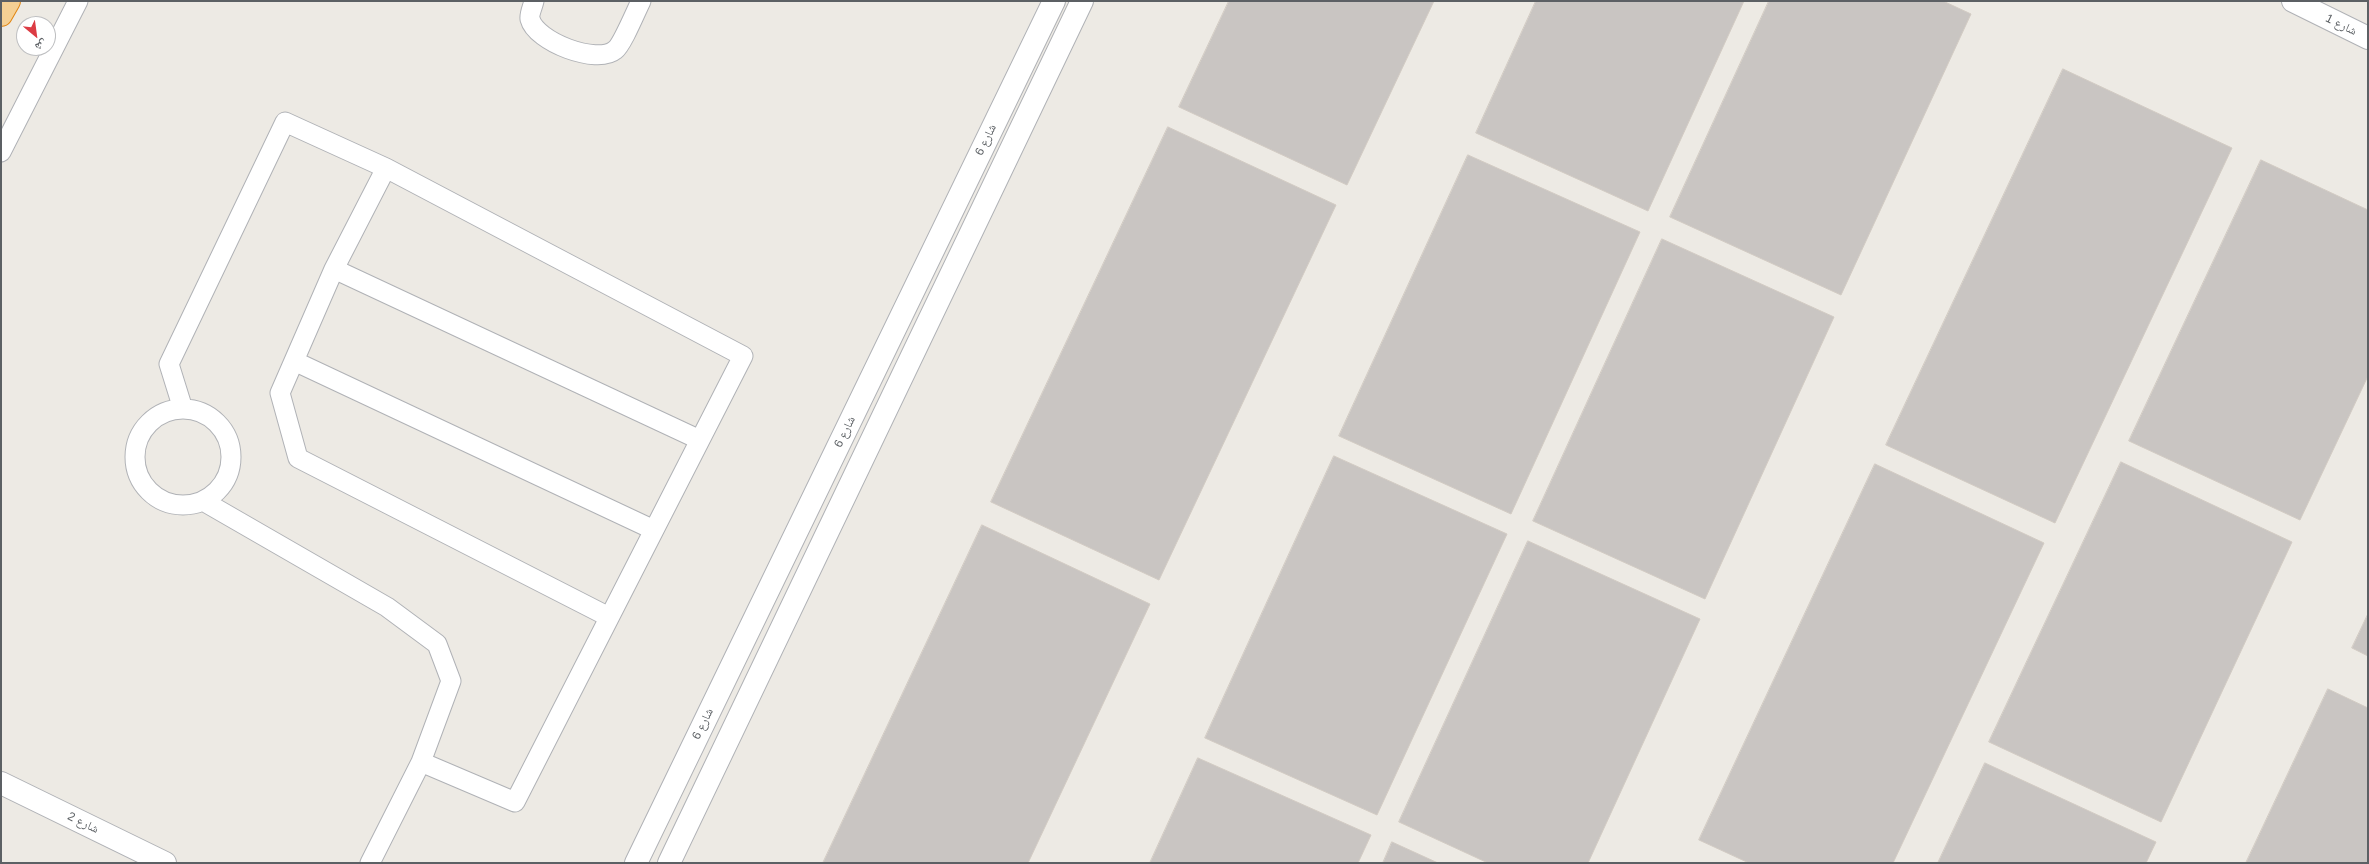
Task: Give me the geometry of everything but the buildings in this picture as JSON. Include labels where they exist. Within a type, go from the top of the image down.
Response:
[{"type":"highway","points":[[1,15],[9,1]]},
{"type":"street","name":"شارع 6","points":[[636,863],[1054,1]]},
{"type":"street","points":[[669,863],[1082,1]]},
{"type":"street","name":"شارع 1","points":[[2293,1],[2368,38]]},
{"type":"street","name":"شارع 2","points":[[1,783],[166,863]]},
{"type":"lane","points":[[1,152],[78,1]]},
{"type":"lane","points":[[534,1],[530,18],[536,30],[558,46],[600,57],[615,50],[641,1]]},
{"type":"lane","points":[[183,409],[169,364],[286,122],[386,168],[742,356],[516,802],[421,762]]},
{"type":"lane","points":[[386,168],[334,269],[280,393],[298,458],[609,617]]},
{"type":"lane","points":[[334,269],[700,440]]},
{"type":"lane","points":[[294,361],[654,530]]},
{"type":"lane","points":[[183,409],[201,412],[217,422],[228,438],[232,456],[228,475],[218,490],[202,501],[184,505],[165,502],[149,492],[138,476],[134,458],[138,439],[148,423],[164,412],[183,409]]},
{"type":"lane","points":[[202,501],[387,606],[437,644],[451,681],[421,762],[370,863]]}]
